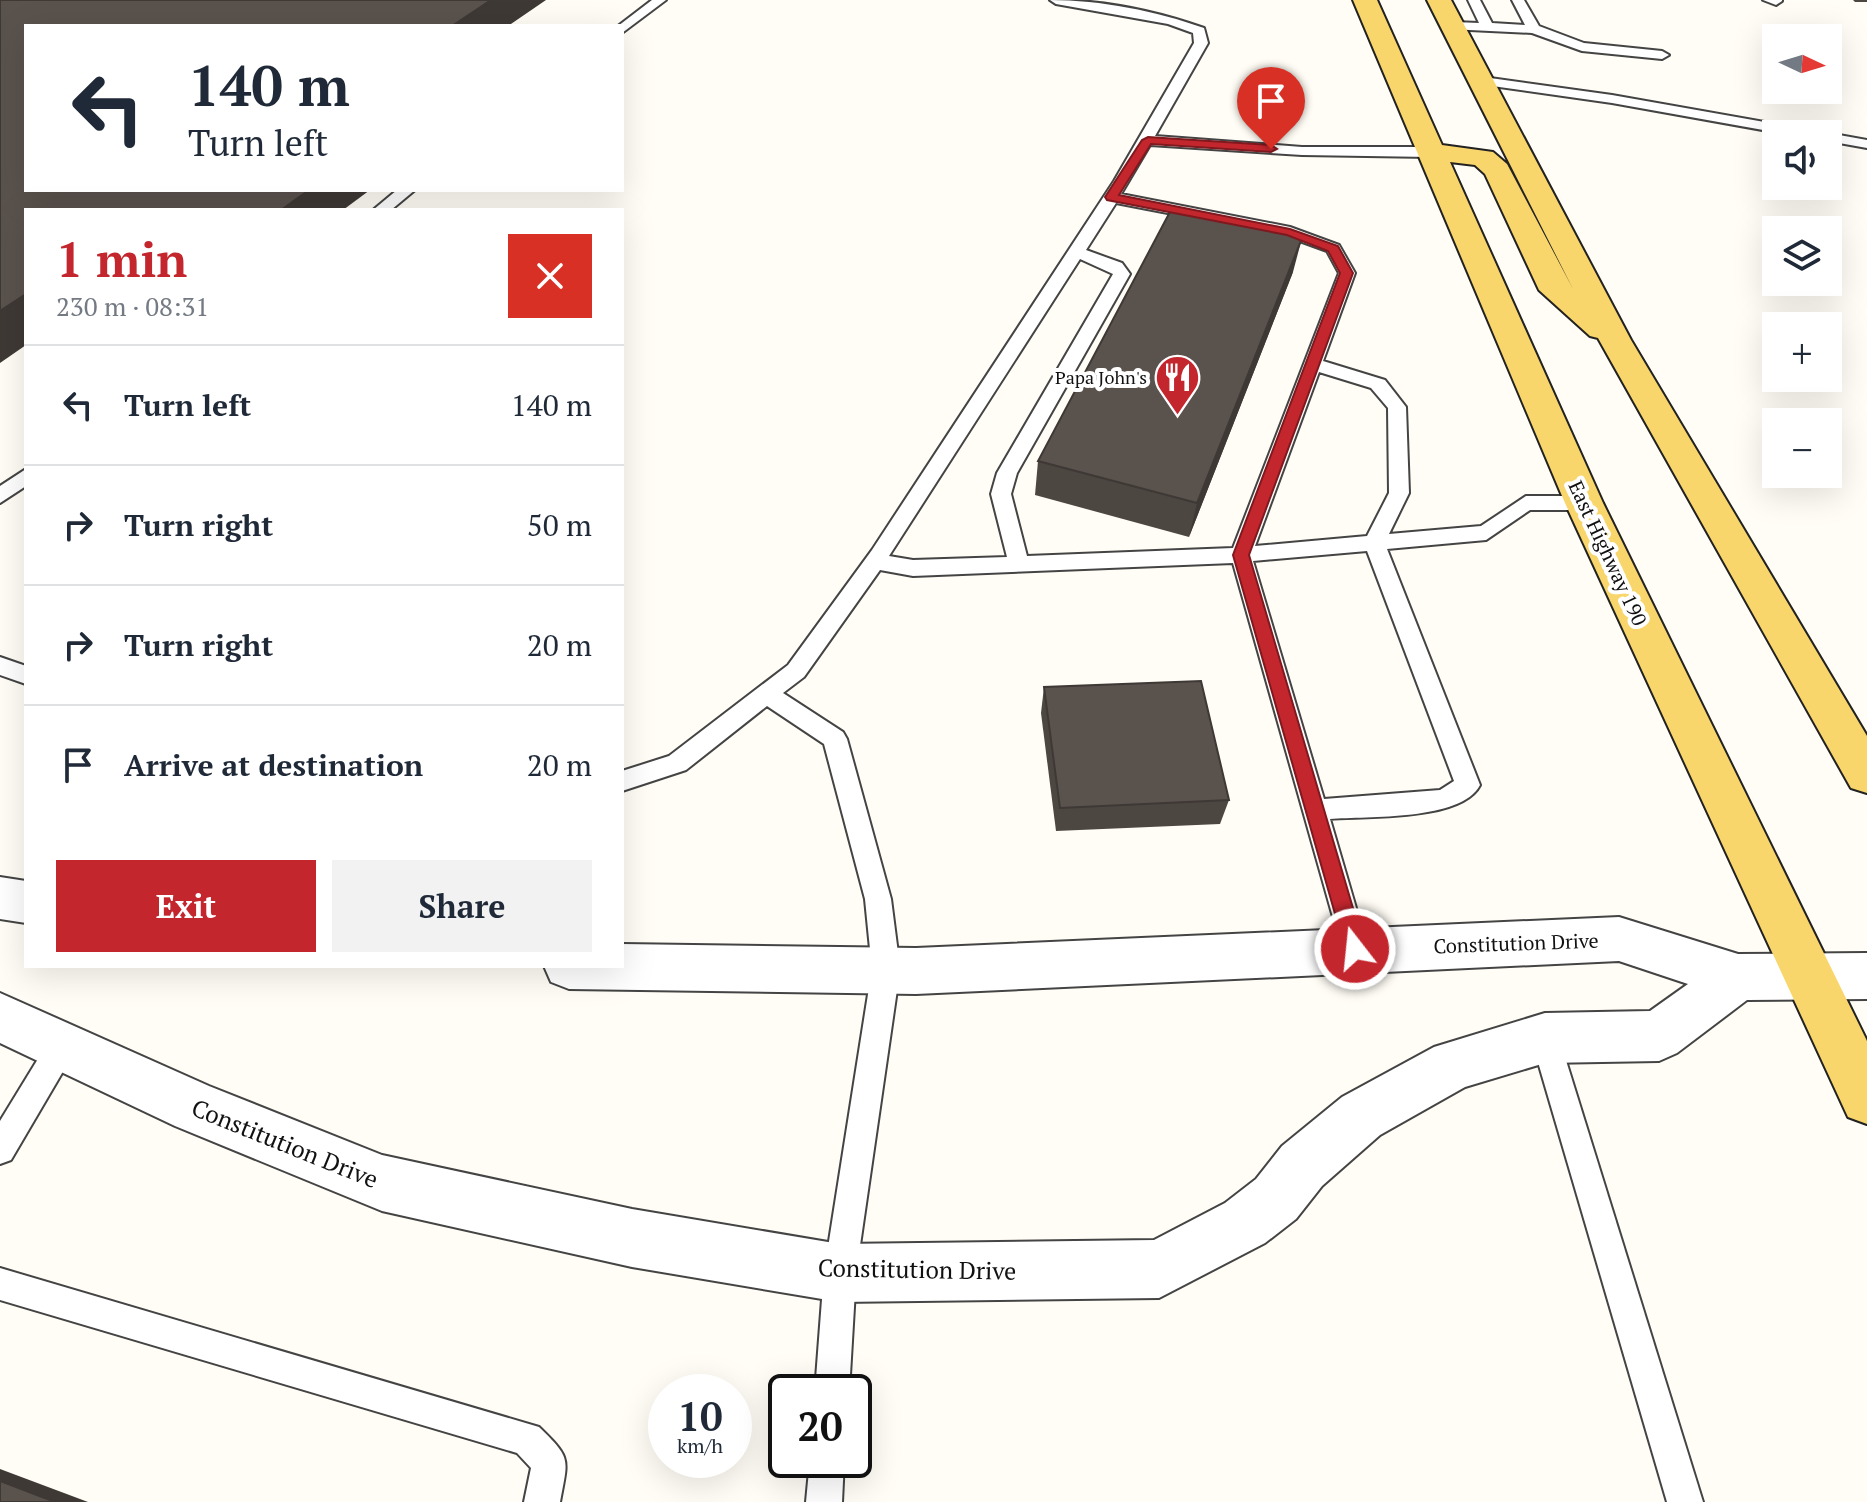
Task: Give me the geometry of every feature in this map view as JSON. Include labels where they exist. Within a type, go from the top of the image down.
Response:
[{"type":"main road","name":"East Highway 190","points":[[1365,0],[1584,503],[1867,1098]]},
{"type":"main road","points":[[1464,14],[1483,81],[1615,340],[1867,775]]},
{"type":"main road","points":[[1431,152],[1483,158],[1497,170],[1555,290],[1615,340]]},
{"type":"street","points":[[0,898],[24,902]]},
{"type":"street","name":"Constitution Drive","points":[[624,967],[916,971],[1619,939],[1738,977],[1867,976]]},
{"type":"street","name":"Constitution Drive","points":[[0,1017],[194,1107],[382,1183],[632,1238],[840,1273],[1159,1269],[1245,1223],[1276,1199],[1302,1166],[1361,1116],[1453,1065],[1545,1038],[1659,1036],[1738,977]]},
{"type":"lane","points":[[624,27],[660,0]]},
{"type":"lane","points":[[624,780],[677,763],[796,671],[874,561],[1076,252],[1148,140],[1201,43],[1199,31],[1171,21],[1056,0]]},
{"type":"lane","points":[[1518,0],[1534,29]]},
{"type":"lane","points":[[1464,14],[1534,29],[1582,47],[1662,55]]},
{"type":"lane","points":[[1483,81],[1612,99],[1762,126]]},
{"type":"lane","points":[[1148,140],[1302,151],[1431,152]]},
{"type":"lane","points":[[1842,140],[1867,144]]},
{"type":"lane","points":[[384,208],[404,192]]},
{"type":"lane","points":[[1111,197],[1290,232],[1333,248],[1347,273],[1241,555],[1355,949]]},
{"type":"lane","points":[[1019,564],[1001,494],[1007,473],[1122,274],[1116,267],[1076,252]]},
{"type":"lane","points":[[1312,364],[1378,384],[1397,407],[1399,493],[1374,543],[1468,785],[1444,800],[1315,810]]},
{"type":"lane","points":[[0,496],[24,478]]},
{"type":"lane","points":[[874,561],[913,568],[1241,555],[1486,533],[1526,503],[1584,503]]},
{"type":"lane","points":[[0,666],[24,674]]},
{"type":"lane","points":[[766,694],[835,739],[878,899],[886,969],[840,1273],[833,1374]]},
{"type":"lane","points":[[1545,1038],[1685,1502]]},
{"type":"lane","points":[[0,1149],[62,1046]]},
{"type":"lane","points":[[0,1284],[527,1439],[550,1462],[542,1502]]},
{"type":"lane","points":[[824,1502],[826,1478]]},
{"type":"building","points":[[0,0],[491,0],[455,24],[24,24],[24,192],[306,192],[284,208],[24,208],[24,295],[0,311]]},
{"type":"building","points":[[1171,210],[1302,238],[1197,503],[1038,461]]},
{"type":"building","points":[[1201,681],[1229,800],[1060,808],[1044,687]]},
{"type":"building","points":[[0,1481],[55,1502],[0,1502]]},
{"type":"place","name":"Papa John's","points":[[1178,416]]},
{"type":"route","points":[[1271,149],[1148,140],[1111,197],[1290,232],[1333,248],[1347,273],[1241,555],[1355,949]]}]
